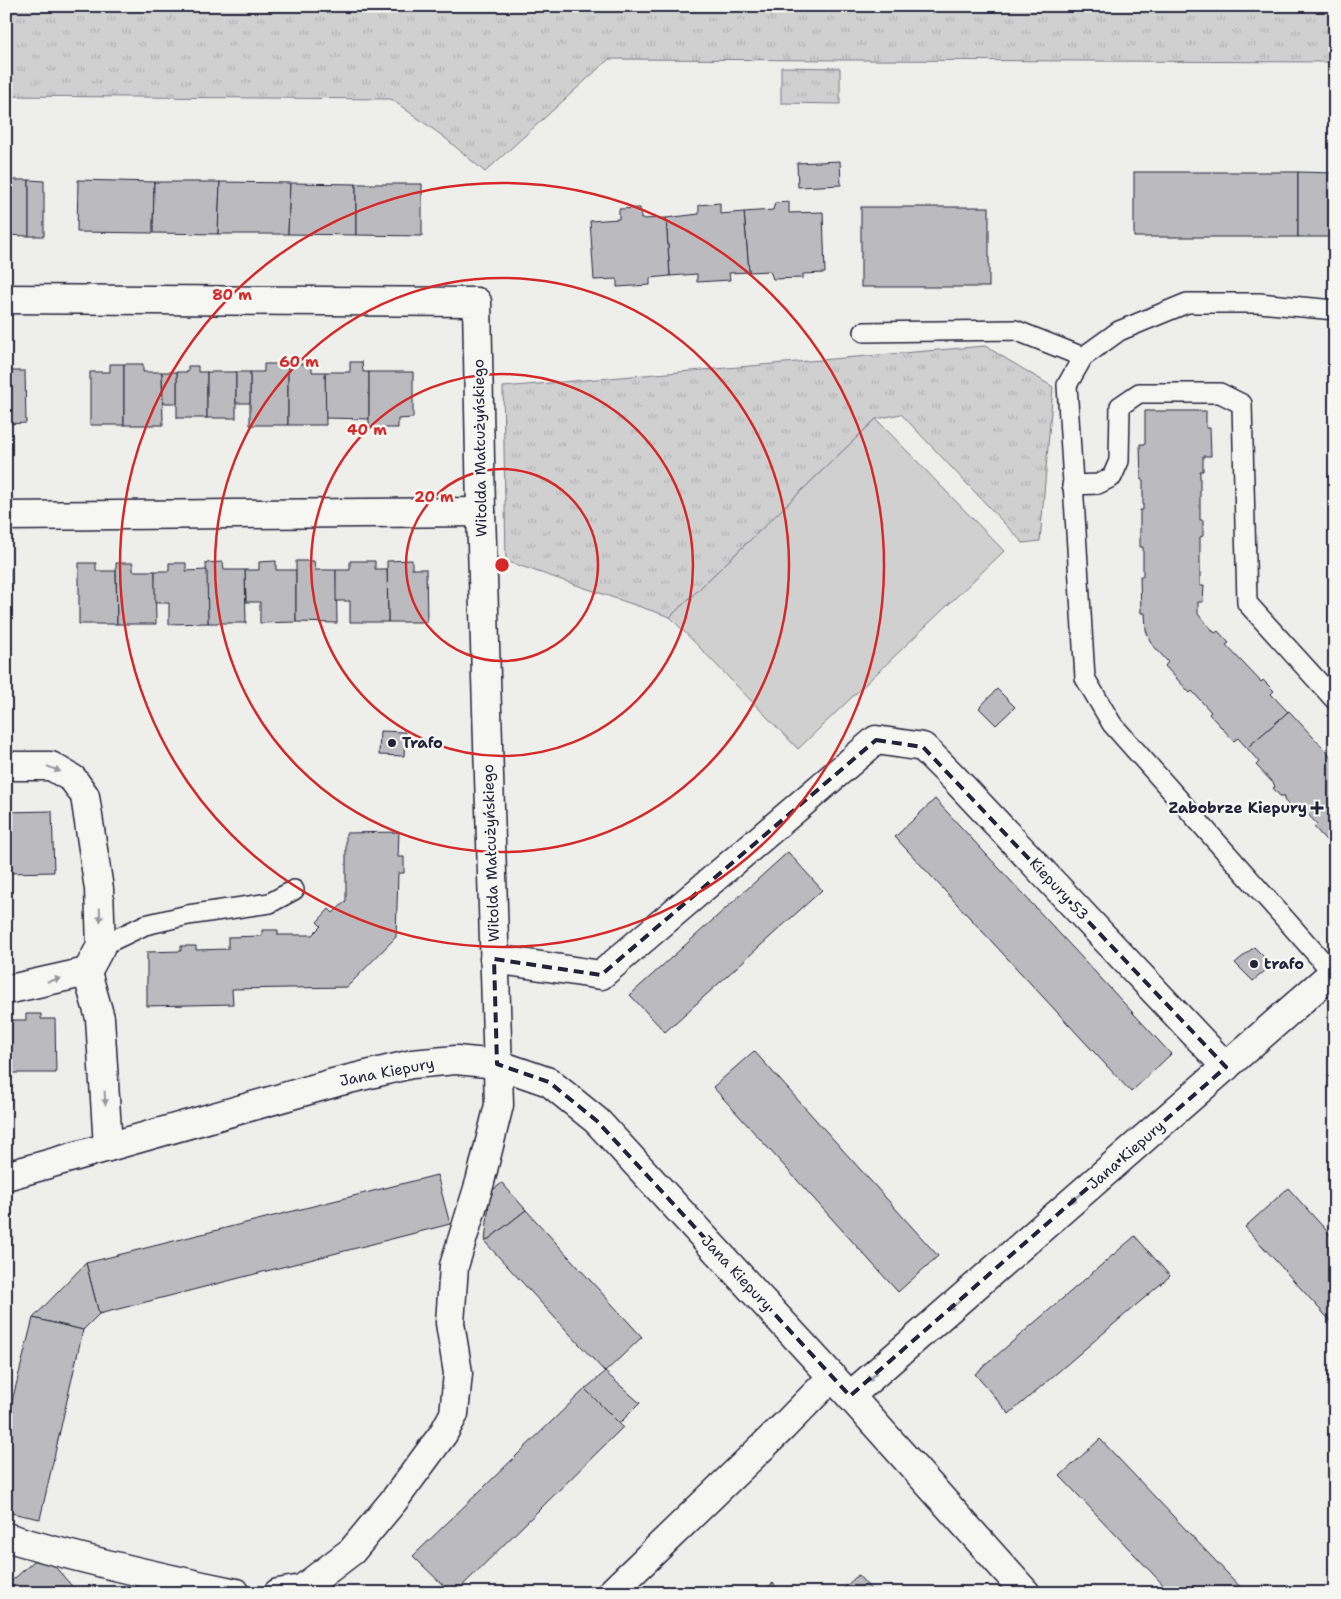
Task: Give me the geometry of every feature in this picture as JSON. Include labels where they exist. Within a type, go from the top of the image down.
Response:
[{"type":"street","name":"Witolda Małcużyńskiego","points":[[6,299],[477,302],[481,512],[499,1105],[480,1182],[454,1266],[450,1323],[458,1373],[454,1414],[443,1434],[396,1499],[352,1551],[302,1589],[278,1593]]},
{"type":"street","points":[[6,516],[481,512]]},
{"type":"street","name":"Kiepury 53","points":[[494,959],[601,975],[876,740],[923,747],[968,792],[1226,1067]]},
{"type":"street","points":[[6,766],[51,766],[73,779],[85,796],[99,889],[101,946],[87,972],[100,1018],[108,1147]]},
{"type":"street","points":[[6,990],[87,972]]},
{"type":"street","name":"Jana Kiepury","points":[[850,1396],[1334,973]]},
{"type":"street","name":"Jana Kiepury","points":[[6,1176],[337,1082],[412,1064],[456,1060],[497,1064],[549,1082],[597,1121],[850,1396],[1026,1593]]},
{"type":"street","points":[[611,1593],[776,1434],[832,1377]]},
{"type":"street","points":[[6,1537],[58,1553],[236,1593]]},
{"type":"lane","points":[[1334,973],[1112,724],[1085,678],[1067,385],[1083,357],[1119,332],[1187,303],[1259,303],[1335,310]]},
{"type":"lane","points":[[864,332],[1014,330],[1083,357]]},
{"type":"lane","points":[[1072,485],[1098,484],[1112,477],[1119,461],[1120,406],[1139,393],[1220,393],[1242,404],[1247,603],[1335,700]]},
{"type":"lane","points":[[101,946],[145,925],[188,915],[270,903],[294,890]]},
{"type":"highlighted area","points":[[876,740],[923,747],[1226,1067],[850,1396],[597,1121],[549,1082],[497,1064],[494,959],[601,975]]},
{"type":"green space","points":[[6,6],[1335,6],[1335,62],[609,59],[485,172],[444,137],[391,99],[6,96]]},
{"type":"green space","points":[[781,67],[840,68],[840,104],[781,103]]},
{"type":"green space","points":[[985,346],[1053,387],[1040,541],[1023,543],[901,414],[876,419],[670,617],[506,561],[503,387]]},
{"type":"green space","points":[[876,419],[1004,551],[798,749],[670,617]]},
{"type":"building","points":[[840,161],[841,185],[798,187],[797,163]]},
{"type":"building","points":[[1134,172],[1298,172],[1298,237],[1134,237]]},
{"type":"building","points":[[1298,172],[1335,173],[1335,237],[1298,237]]},
{"type":"building","points":[[6,180],[29,180],[29,236],[6,235]]},
{"type":"building","points":[[29,180],[44,181],[44,236],[29,236]]},
{"type":"building","points":[[78,180],[154,182],[153,233],[77,232]]},
{"type":"building","points":[[154,182],[220,182],[218,234],[153,233]]},
{"type":"building","points":[[220,182],[290,183],[288,234],[218,234]]},
{"type":"building","points":[[290,183],[356,184],[356,235],[288,234]]},
{"type":"building","points":[[356,184],[422,184],[422,236],[356,235]]},
{"type":"building","points":[[789,202],[789,213],[823,212],[825,273],[803,274],[803,278],[773,279],[770,271],[749,272],[744,212],[773,210],[775,203]]},
{"type":"building","points":[[720,203],[720,214],[744,212],[749,272],[729,273],[730,280],[697,282],[697,274],[670,276],[666,218],[699,214],[699,205]]},
{"type":"building","points":[[861,207],[989,207],[989,287],[861,287]]},
{"type":"building","points":[[640,208],[641,219],[666,218],[670,276],[650,278],[650,285],[617,287],[617,279],[594,280],[590,221],[619,219],[619,209]]},
{"type":"building","points":[[350,362],[362,362],[363,372],[369,372],[369,419],[325,418],[325,372],[350,372]]},
{"type":"building","points":[[110,364],[124,364],[124,425],[90,425],[90,372],[110,372]]},
{"type":"building","points":[[124,364],[143,364],[143,372],[162,372],[163,425],[124,425]]},
{"type":"building","points":[[264,364],[288,364],[288,425],[250,425],[250,372],[264,372]]},
{"type":"building","points":[[288,364],[312,364],[312,372],[325,372],[326,425],[288,425]]},
{"type":"building","points":[[188,366],[198,366],[198,372],[207,372],[207,418],[177,418],[177,372],[188,372]]},
{"type":"building","points":[[6,371],[25,371],[26,423],[6,424]]},
{"type":"building","points":[[162,372],[177,372],[177,403],[163,403]]},
{"type":"building","points":[[207,372],[236,372],[236,418],[207,418]]},
{"type":"building","points":[[236,372],[250,372],[250,403],[236,403]]},
{"type":"building","points":[[369,372],[413,372],[413,418],[398,419],[398,428],[369,428]]},
{"type":"building","points":[[1145,411],[1206,411],[1206,428],[1210,428],[1211,456],[1203,456],[1203,471],[1200,471],[1200,520],[1203,520],[1203,536],[1200,537],[1200,586],[1204,586],[1203,602],[1198,602],[1198,614],[1215,633],[1218,631],[1229,643],[1226,645],[1261,682],[1263,680],[1274,691],[1271,694],[1288,712],[1247,748],[1238,738],[1234,741],[1209,714],[1211,712],[1192,691],[1190,693],[1165,666],[1168,662],[1151,643],[1146,630],[1145,613],[1141,613],[1140,576],[1143,576],[1143,547],[1140,547],[1140,510],[1143,510],[1143,480],[1141,480],[1140,444],[1145,444]]},
{"type":"building","points":[[412,560],[412,569],[426,569],[427,622],[388,622],[387,561]]},
{"type":"building","points":[[276,561],[276,570],[296,570],[296,622],[260,623],[260,602],[246,602],[245,570],[259,570],[259,562]]},
{"type":"building","points":[[296,561],[314,561],[315,570],[336,570],[337,623],[296,622]]},
{"type":"building","points":[[350,561],[375,561],[375,569],[387,569],[388,622],[350,622],[350,601],[336,601],[336,570],[350,570]]},
{"type":"building","points":[[223,562],[224,570],[245,570],[246,623],[208,623],[206,563]]},
{"type":"building","points":[[79,563],[96,563],[96,571],[116,571],[117,624],[79,624]]},
{"type":"building","points":[[116,563],[133,563],[133,571],[155,571],[156,624],[117,624]]},
{"type":"building","points":[[169,563],[186,563],[186,571],[207,570],[208,623],[169,624],[169,603],[155,603],[155,571],[169,571]]},
{"type":"building","points":[[6,569],[10,569],[11,622],[6,622]]},
{"type":"building","points":[[997,689],[1015,707],[996,725],[979,708]]},
{"type":"building","points":[[1289,711],[1335,761],[1334,849],[1314,827],[1317,824],[1299,805],[1296,808],[1294,806],[1291,808],[1284,800],[1285,796],[1280,796],[1273,788],[1275,787],[1274,784],[1256,765],[1259,762],[1247,748]]},
{"type":"building","name":"Trafo","points":[[380,731],[405,732],[404,756],[379,755]]},
{"type":"building","points":[[935,799],[1171,1054],[1131,1092],[895,837]]},
{"type":"building","points":[[52,811],[54,872],[6,873],[6,812]]},
{"type":"building","points":[[399,832],[398,857],[404,857],[404,873],[398,873],[396,937],[347,987],[232,989],[233,1004],[147,1006],[147,952],[181,951],[181,946],[196,946],[196,950],[228,949],[228,937],[262,936],[262,930],[278,930],[278,935],[312,935],[321,926],[317,922],[329,909],[333,913],[346,901],[346,833]]},
{"type":"building","points":[[788,852],[822,890],[665,1032],[630,995]]},
{"type":"building","name":"trafo","points":[[1254,947],[1272,965],[1253,981],[1235,963]]},
{"type":"building","points":[[26,1014],[41,1014],[41,1019],[55,1019],[56,1073],[6,1073],[6,1020],[26,1020]]},
{"type":"building","points":[[754,1051],[938,1256],[898,1292],[713,1087]]},
{"type":"building","points":[[437,1175],[450,1224],[99,1314],[86,1263]]},
{"type":"building","points":[[502,1183],[526,1210],[485,1242],[490,1192]]},
{"type":"building","points":[[1288,1188],[1335,1240],[1335,1326],[1245,1227]]},
{"type":"building","points":[[526,1210],[642,1337],[605,1372],[485,1242]]},
{"type":"building","points":[[1135,1236],[1170,1276],[1009,1414],[975,1374]]},
{"type":"building","points":[[86,1263],[99,1314],[83,1330],[33,1318]]},
{"type":"building","points":[[33,1318],[83,1330],[40,1519],[6,1512],[6,1425]]},
{"type":"building","points":[[605,1372],[640,1403],[619,1424],[585,1389]]},
{"type":"building","points":[[585,1389],[623,1427],[455,1593],[451,1593],[413,1556]]},
{"type":"building","points":[[1100,1439],[1246,1593],[1171,1593],[1060,1476]]},
{"type":"building","points":[[43,1553],[78,1593],[6,1593],[6,1586]]},
{"type":"building","points":[[858,1575],[874,1593],[839,1593]]},
{"type":"building","points":[[773,1583],[781,1593],[761,1593]]},
{"type":"place","name":"Trafo","points":[[392,743]]},
{"type":"place","name":"Zabobrze Kiepury","points":[[1317,808]]},
{"type":"place","name":"trafo","points":[[1254,964]]}]
